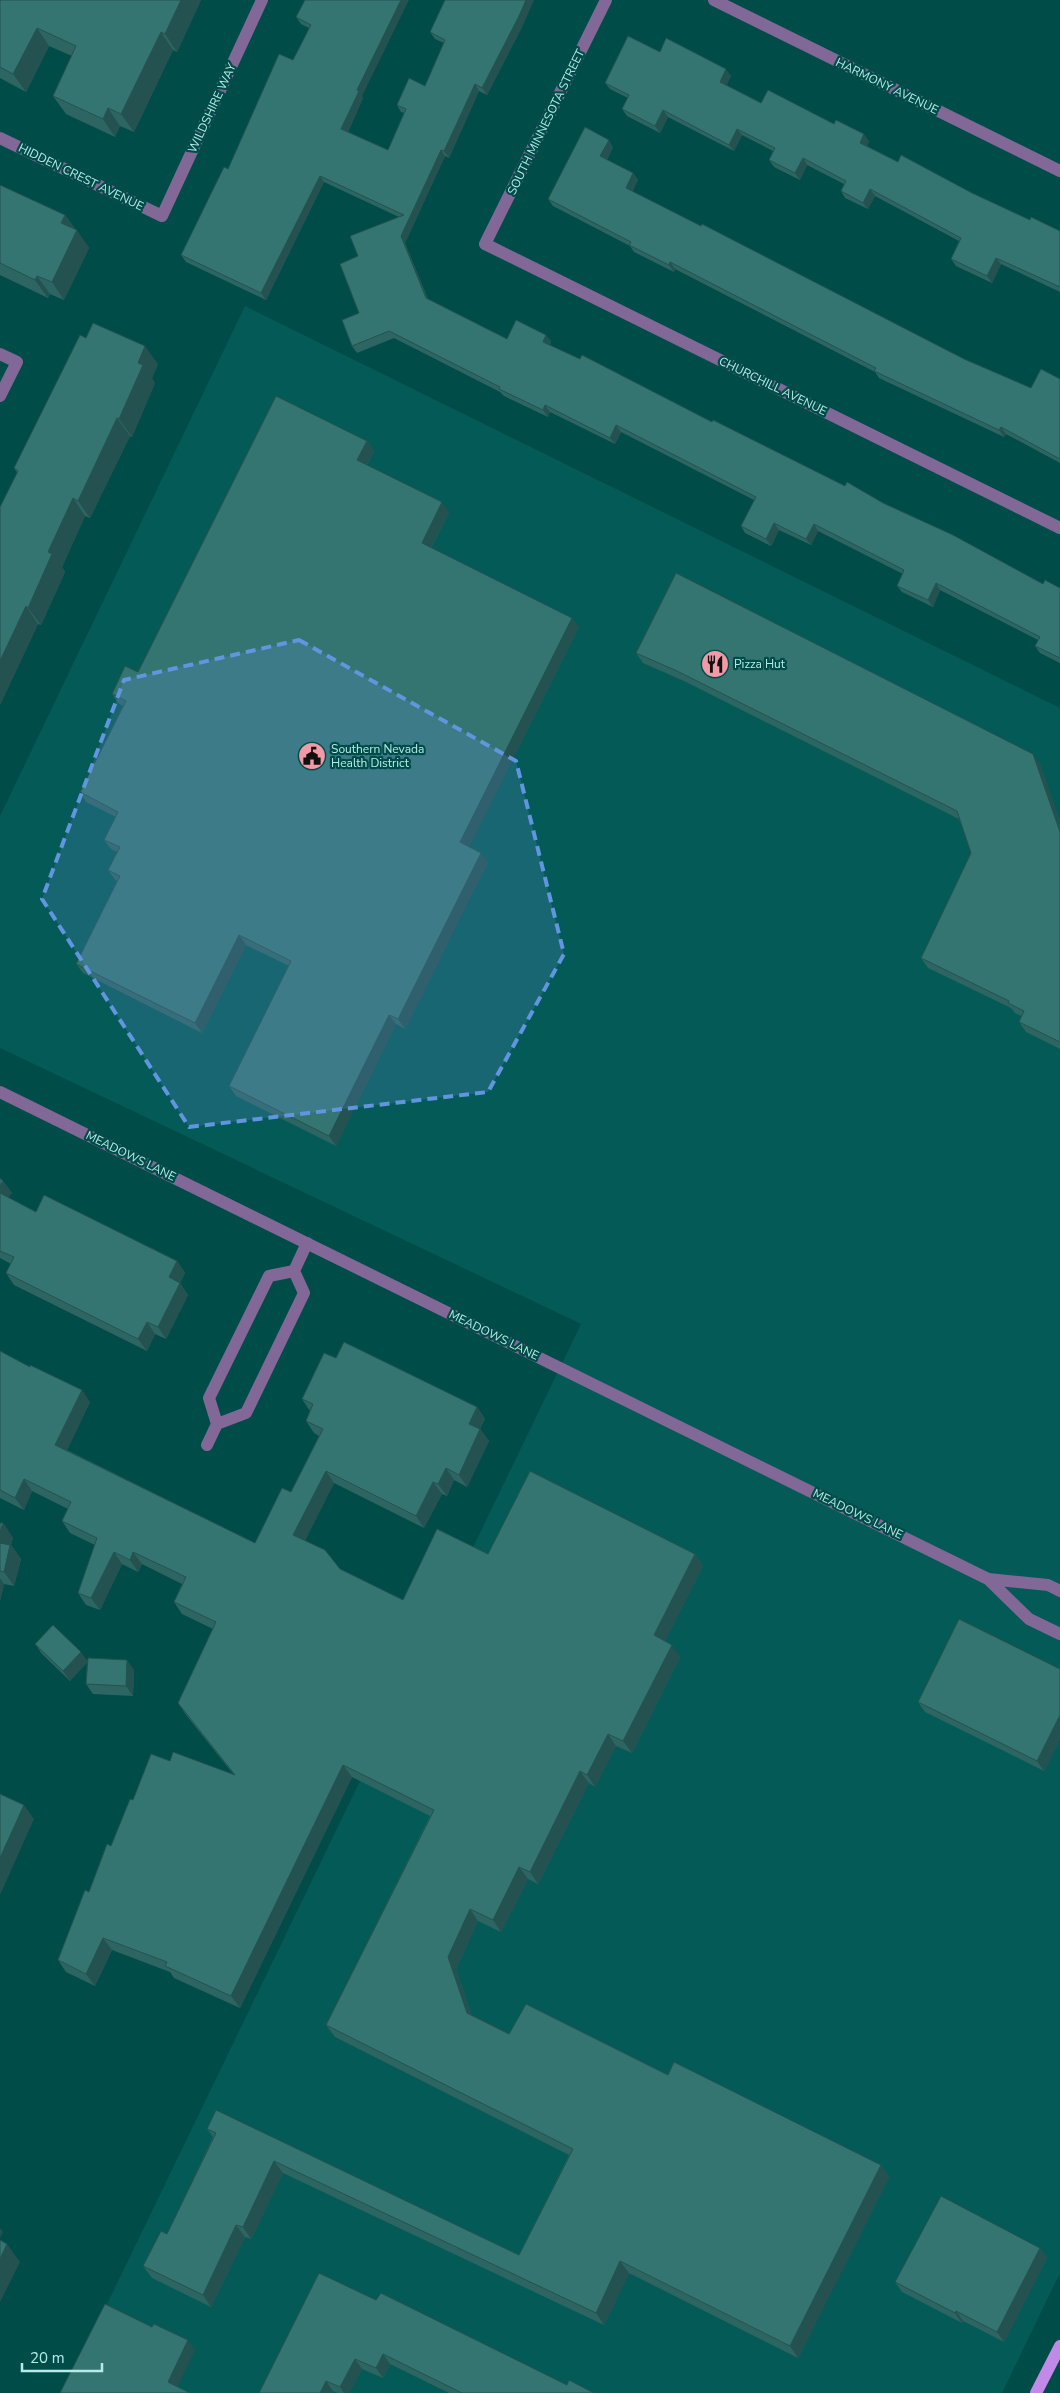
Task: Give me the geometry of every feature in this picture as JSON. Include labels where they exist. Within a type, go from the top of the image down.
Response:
[{"type":"main road","points":[[1036,2393],[1060,2346]]},
{"type":"street","name":"WILDSHIRE WAY","points":[[162,216],[262,0]]},
{"type":"street","name":"SOUTH MINNESOTA STREET","points":[[485,244],[606,0]]},
{"type":"street","name":"HARMONY AVENUE","points":[[714,0],[1060,171]]},
{"type":"street","name":"HIDDEN CREST AVENUE","points":[[0,138],[162,216]]},
{"type":"street","name":"CHURCHILL AVENUE","points":[[485,244],[1060,528]]},
{"type":"street","points":[[0,354],[17,362],[0,396]]},
{"type":"street","name":"MEADOWS LANE","points":[[0,1092],[988,1579],[1029,1619],[1060,1634]]},
{"type":"street","points":[[207,1445],[218,1424],[246,1412],[250,1404],[304,1293],[294,1270],[307,1243]]},
{"type":"street","points":[[218,1424],[209,1398],[270,1276],[294,1270]]},
{"type":"street","name":"MEADOWS LANE","points":[[988,1579],[1048,1585],[1060,1591]]},
{"type":"highlighted area","points":[[299,640],[516,761],[564,954],[488,1092],[189,1127],[42,899],[124,680]]},
{"type":"shaded area","points":[[245,306],[1060,708],[1060,2273],[1002,2393],[64,2393],[581,1324],[0,1048],[0,816]]},
{"type":"building","points":[[0,0],[181,0],[165,34],[161,32],[121,114],[108,108],[103,119],[53,96],[76,46],[37,28],[13,74],[0,67]]},
{"type":"building","points":[[305,0],[401,0],[357,90],[359,91],[341,129],[388,150],[406,109],[397,105],[409,78],[425,86],[445,40],[430,32],[445,0],[526,0],[482,88],[475,84],[444,151],[441,150],[401,236],[426,298],[507,339],[516,320],[546,335],[543,342],[580,359],[582,355],[712,422],[713,420],[845,486],[847,482],[883,503],[953,535],[1043,584],[1045,580],[1060,588],[1060,658],[1035,646],[1040,637],[936,583],[928,600],[897,586],[904,570],[814,524],[806,539],[774,523],[766,539],[741,526],[756,497],[616,425],[610,438],[545,405],[543,410],[499,389],[500,387],[389,331],[352,346],[342,320],[359,313],[340,264],[358,256],[350,236],[404,215],[320,176],[261,293],[181,255],[224,167],[228,169],[279,54],[293,60],[311,25],[296,17]]},
{"type":"building","points":[[628,36],[660,52],[666,38],[726,69],[720,82],[761,103],[768,90],[834,124],[836,120],[864,134],[860,143],[898,162],[901,155],[972,193],[1030,220],[1031,217],[1060,231],[1060,287],[996,258],[987,276],[951,259],[961,238],[870,189],[863,203],[841,191],[846,181],[803,158],[795,173],[769,160],[775,148],[737,129],[729,145],[663,110],[655,126],[622,109],[629,95],[605,83]]},
{"type":"building","points":[[585,127],[609,140],[600,156],[633,173],[626,188],[701,226],[702,224],[964,359],[1031,388],[1041,369],[1060,379],[1060,459],[1001,427],[999,430],[874,371],[876,368],[670,262],[669,265],[629,245],[631,242],[548,199]]},
{"type":"building","points":[[0,185],[65,215],[61,223],[77,230],[52,282],[37,276],[35,280],[0,263]]},
{"type":"building","points":[[93,323],[145,346],[138,363],[143,365],[119,419],[117,418],[78,501],[73,498],[48,552],[52,554],[28,608],[26,606],[0,661],[0,507],[18,471],[14,468],[80,335],[86,338]]},
{"type":"building","name":"Southern Nevada Health District","points":[[276,396],[367,441],[357,460],[442,502],[422,543],[572,618],[460,842],[481,853],[398,1019],[389,1015],[329,1136],[229,1086],[291,961],[239,935],[195,1023],[76,964],[120,876],[108,870],[120,847],[104,840],[118,812],[80,792],[126,701],[112,694],[125,666],[138,672]]},
{"type":"building","points":[[676,573],[1033,754],[1060,832],[1060,1042],[1019,1022],[1024,1011],[1008,1003],[1009,1001],[921,958],[971,853],[957,811],[677,671],[636,653]]},
{"type":"building","points":[[0,1193],[36,1212],[44,1195],[177,1261],[169,1277],[180,1283],[158,1327],[147,1322],[138,1339],[6,1273],[14,1257],[0,1251]]},
{"type":"building","points":[[344,1342],[477,1407],[469,1424],[480,1429],[459,1475],[446,1468],[438,1484],[433,1482],[416,1516],[326,1471],[293,1535],[325,1550],[340,1569],[403,1600],[437,1529],[488,1554],[530,1471],[695,1554],[654,1635],[672,1645],[623,1741],[608,1734],[587,1775],[580,1771],[530,1872],[519,1867],[493,1920],[470,1909],[448,1957],[467,2013],[509,2034],[526,2004],[668,2075],[674,2062],[881,2165],[790,2346],[620,2261],[596,2313],[274,2161],[243,2227],[236,2225],[203,2295],[143,2266],[161,2231],[167,2234],[216,2133],[207,2129],[216,2110],[519,2255],[573,2149],[326,2025],[434,1810],[343,1765],[231,1996],[165,1966],[167,1962],[103,1938],[86,1974],[58,1960],[85,1890],[89,1892],[107,1844],[111,1846],[130,1799],[133,1800],[151,1754],[170,1761],[173,1752],[235,1775],[178,1703],[216,1622],[174,1602],[186,1577],[133,1552],[130,1560],[114,1552],[91,1598],[78,1593],[97,1538],[62,1521],[71,1502],[24,1479],[15,1498],[0,1490],[0,1351],[30,1367],[30,1365],[82,1390],[55,1445],[255,1543],[282,1488],[291,1492],[323,1429],[306,1421],[313,1404],[302,1399],[324,1353],[336,1358]]},
{"type":"building","points":[[0,1543],[10,1545],[4,1572],[0,1571]]},
{"type":"building","points":[[959,1619],[1060,1669],[1060,1715],[1037,1761],[918,1702]]},
{"type":"building","points":[[53,1625],[81,1652],[63,1671],[35,1644]]},
{"type":"building","points":[[88,1658],[127,1660],[126,1686],[86,1684]]},
{"type":"building","points":[[0,1794],[24,1805],[0,1858]]},
{"type":"building","points":[[941,2196],[1040,2248],[997,2332],[895,2282]]},
{"type":"building","points":[[0,2240],[7,2244],[0,2259]]},
{"type":"building","points":[[319,2273],[376,2300],[381,2293],[567,2385],[569,2380],[594,2393],[462,2393],[383,2354],[376,2368],[355,2359],[340,2387],[326,2381],[320,2393],[259,2393]]},
{"type":"building","points":[[105,2304],[152,2327],[154,2324],[188,2340],[168,2382],[190,2393],[60,2393]]},
{"type":"place","name":"Pizza Hut","points":[[715,664]]},
{"type":"place","name":"Southern Nevada Health District","points":[[312,756]]}]
